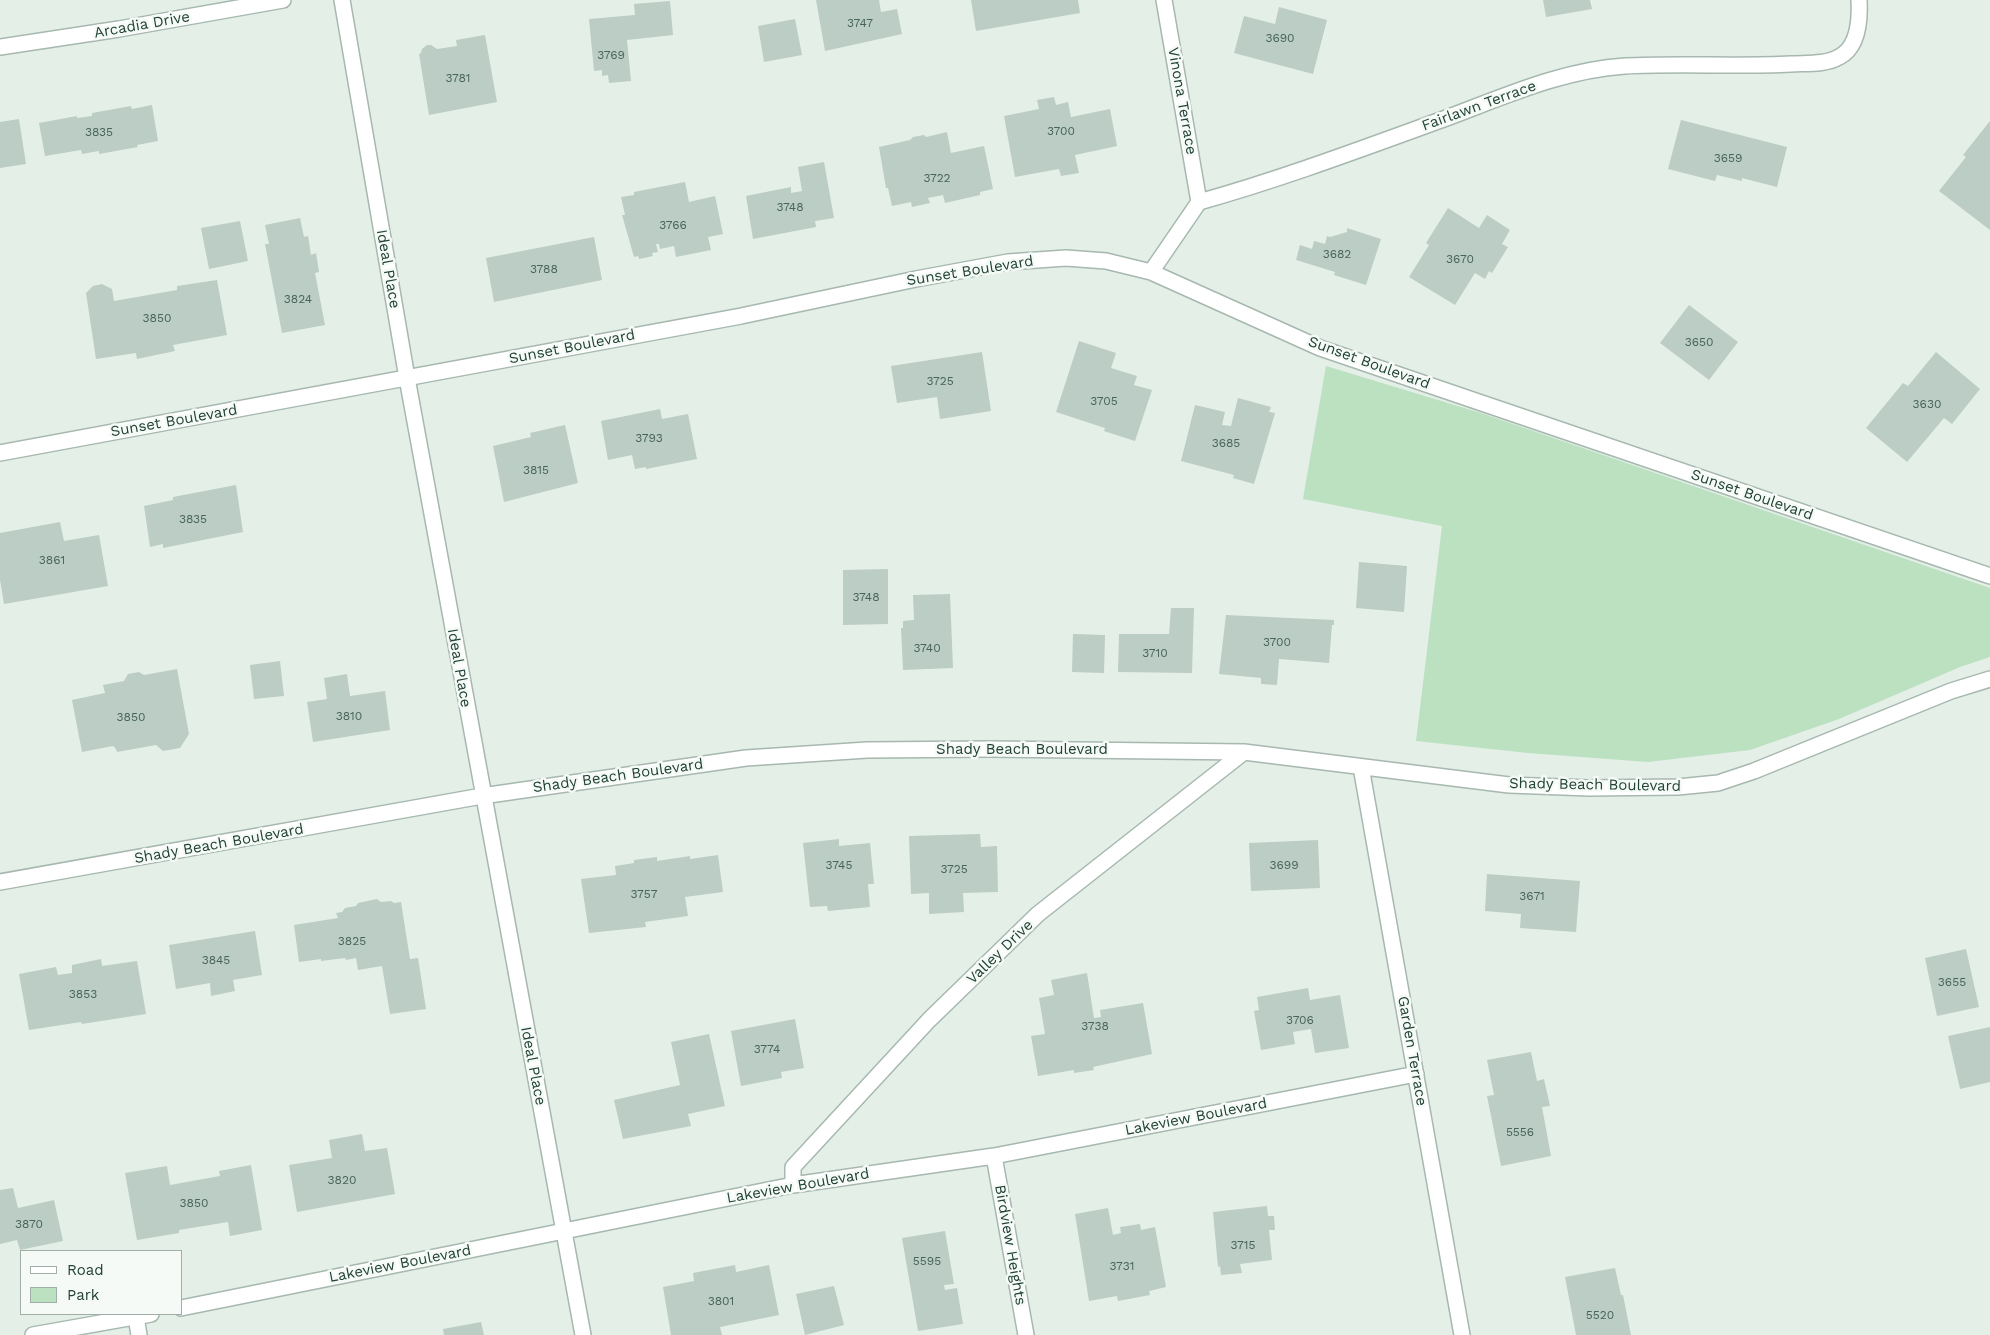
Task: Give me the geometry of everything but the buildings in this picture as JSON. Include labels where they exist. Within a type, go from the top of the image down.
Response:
[{"type":"street","name":"Arcadia Drive","points":[[0,47],[119,30],[283,0]]},
{"type":"street","name":"Ideal Place","points":[[342,0],[482,796],[583,1335]]},
{"type":"street","name":"Vinona Terrace","points":[[1164,0],[1199,202]]},
{"type":"street","name":"Fairlawn Terrace","points":[[1199,202],[1239,191],[1377,143],[1542,82],[1592,70],[1626,66],[1767,65],[1824,62],[1840,57],[1850,48],[1859,28],[1859,0]]},
{"type":"street","points":[[1152,272],[1199,202]]},
{"type":"street","name":"Sunset Boulevard","points":[[0,452],[741,316],[916,279],[1008,262],[1066,258],[1106,261],[1152,272],[1320,348],[1990,576]]},
{"type":"street","name":"Shady Beach Boulevard","points":[[0,882],[482,796],[746,758],[868,750],[991,749],[1244,752],[1509,785],[1589,788],[1678,787],[1718,783],[1818,747],[1951,691],[1990,679]]},
{"type":"street","name":"Valley Drive","points":[[793,1185],[793,1167],[929,1020],[1038,914],[1244,752]]},
{"type":"street","name":"Garden Terrace","points":[[1361,767],[1462,1335]]},
{"type":"street","name":"Lakeview Boulevard","points":[[182,1308],[793,1185],[994,1156],[1416,1074]]},
{"type":"street","name":"Birdview Heights","points":[[994,1156],[1026,1335]]},
{"type":"street","points":[[33,1335],[143,1315],[139,1335]]},
{"type":"green space","points":[[1326,366],[1481,413],[1990,588],[1990,657],[1960,667],[1839,719],[1750,750],[1648,762],[1528,753],[1416,741],[1442,526],[1303,499]]}]
